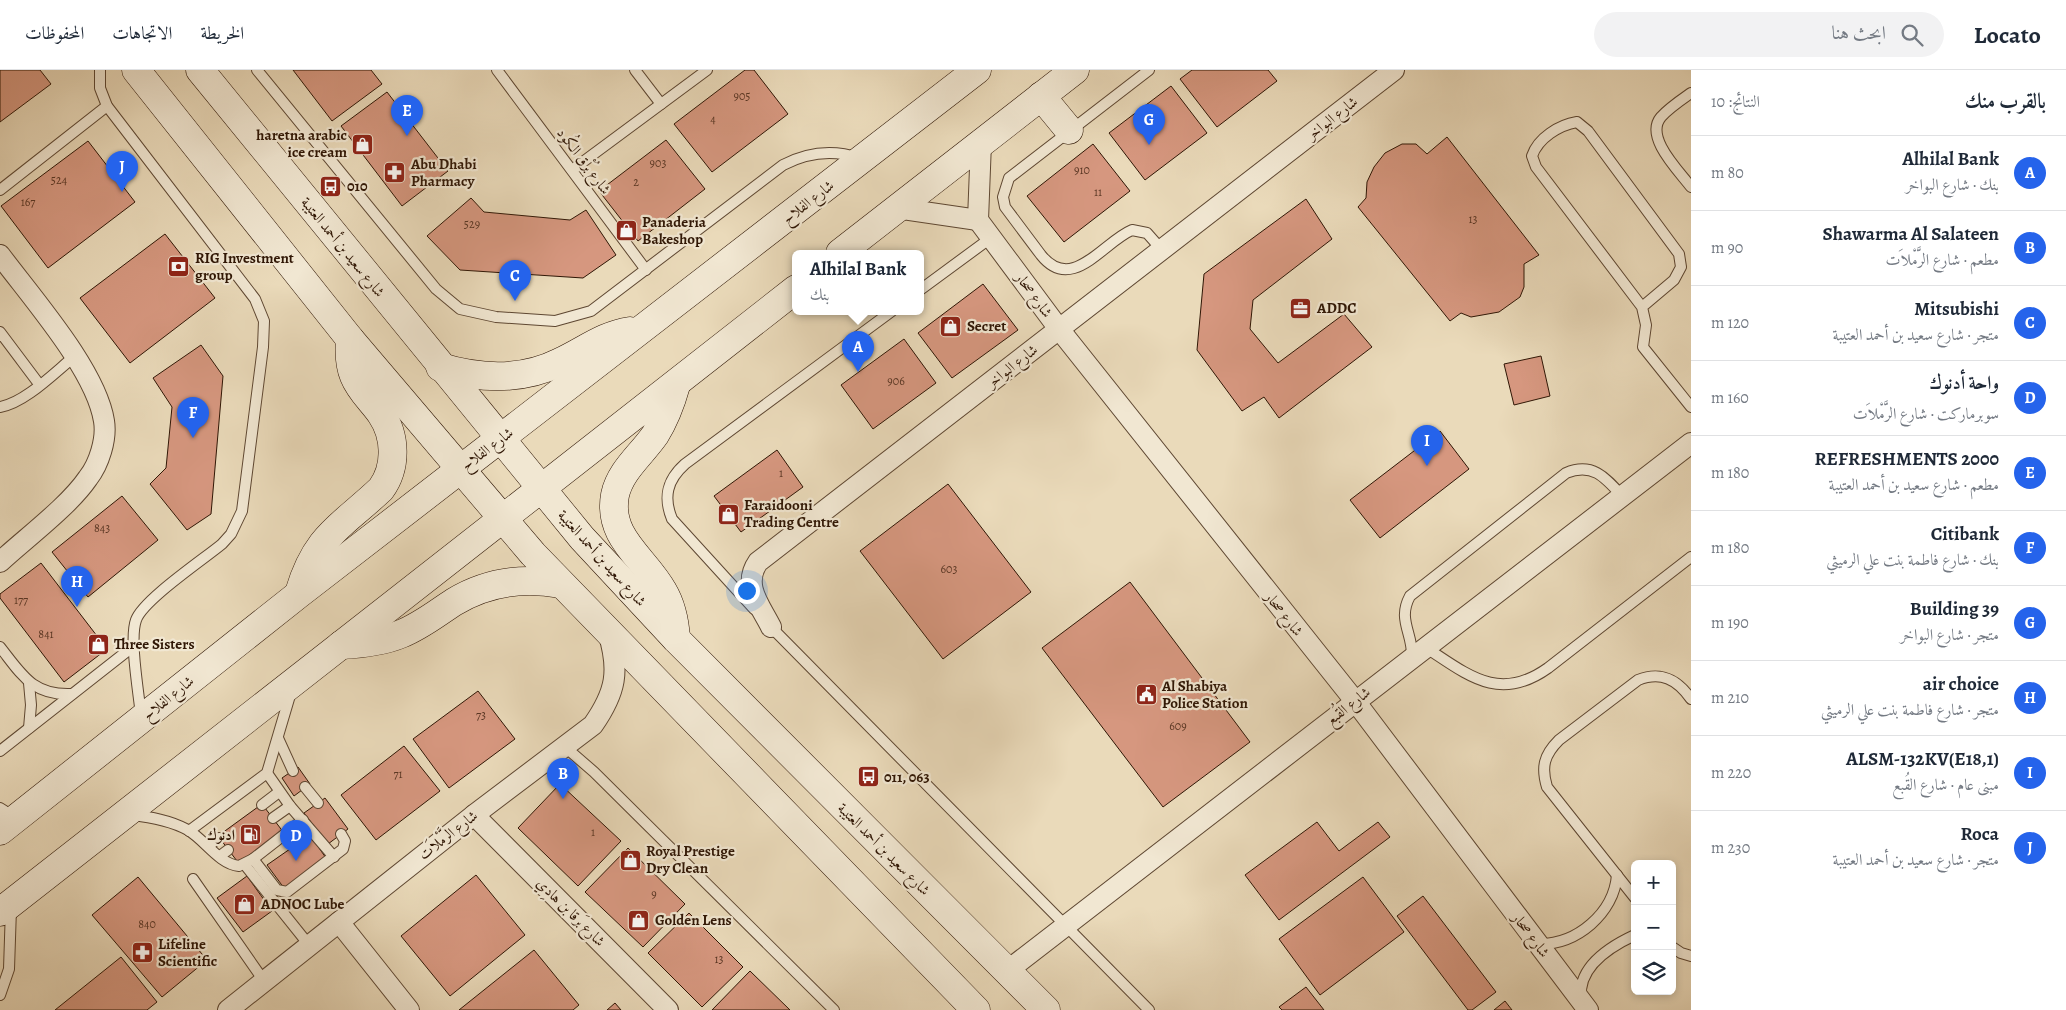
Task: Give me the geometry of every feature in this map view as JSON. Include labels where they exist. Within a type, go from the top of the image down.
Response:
[{"type":"main road","points":[[136,70],[350,339],[502,518],[561,584],[976,1010]]},
{"type":"main road","name":"شارع سعيد بن أحمد العتيبة","points":[[200,70],[440,367],[582,538],[676,639],[1046,1010]]},
{"type":"main road","name":"شارع الفلاح","points":[[5,819],[141,719],[299,594],[977,70]]},
{"type":"main road","points":[[844,250],[1074,70]]},
{"type":"main road","points":[[1041,96],[1069,130]]},
{"type":"main road","points":[[6,908],[540,488],[676,385],[792,292]]},
{"type":"main road","points":[[440,367],[462,374],[485,376],[521,375],[559,363],[604,338],[642,330]]},
{"type":"main road","points":[[299,594],[303,578],[317,550],[338,524],[381,489],[386,482],[392,465],[392,445],[387,424],[354,375],[350,363],[350,339]]},
{"type":"main road","points":[[676,385],[671,403],[655,435],[621,479],[614,505],[616,524],[624,542],[656,580],[669,602],[676,639]]},
{"type":"main road","points":[[341,644],[375,642],[400,634],[419,626],[468,595],[495,584],[527,580],[561,584]]},
{"type":"street","name":"شارع البواخر","points":[[772,627],[750,587],[752,570],[758,562],[1394,70]]},
{"type":"street","points":[[896,208],[978,220],[981,142]]},
{"type":"street","name":"شارع صحار","points":[[978,220],[1059,329],[1355,701],[1584,1006]]},
{"type":"street","points":[[0,255],[75,356],[95,390],[105,422],[101,453],[90,477],[78,491],[0,562]]},
{"type":"street","name":"شارع القُبع","points":[[1007,970],[1067,926],[1418,652],[1691,443]]},
{"type":"street","name":"شارع الرَّمْلاَت","points":[[228,1010],[474,815],[593,725],[607,704],[615,681],[616,656],[608,632]]},
{"type":"street","name":"شارع بَرقا بن هادِي","points":[[474,815],[668,1010]]},
{"type":"street","points":[[339,922],[409,1010]]},
{"type":"lane","points":[[100,70],[100,88],[107,106],[255,299],[264,326],[245,499],[237,523],[222,544],[140,612],[134,628],[141,719]]},
{"type":"lane","points":[[256,70],[430,283],[447,300],[460,309],[478,314],[537,321],[574,317],[591,311],[607,301],[783,165],[798,158],[830,152],[862,159]]},
{"type":"lane","name":"شارع بُرْق الكُود","points":[[497,70],[646,270]]},
{"type":"lane","points":[[635,70],[661,104]]},
{"type":"lane","points":[[572,170],[707,70]]},
{"type":"lane","points":[[1149,70],[1009,178],[1004,187],[1003,197],[1005,207],[1031,242],[1046,261],[1059,268],[1067,269],[1082,266],[1132,230],[1147,233],[1162,250]]},
{"type":"lane","points":[[1691,93],[1660,118],[1656,131],[1656,141],[1691,187]]},
{"type":"lane","points":[[0,190],[107,106]]},
{"type":"lane","points":[[1642,307],[1674,280],[1682,267],[1679,254],[1588,131],[1577,122],[1563,124],[1535,146],[1532,156],[1536,167],[1642,307],[1646,325],[1643,347],[1691,407]]},
{"type":"lane","points":[[924,287],[992,237]]},
{"type":"lane","points":[[887,315],[676,472],[669,483],[667,504],[672,519],[772,627],[1149,1010]]},
{"type":"lane","points":[[0,332],[39,384]]},
{"type":"lane","points":[[0,407],[14,402],[75,356]]},
{"type":"lane","points":[[1622,496],[1602,474],[1594,470],[1584,468],[1566,473],[1410,596],[1404,612],[1404,622],[1418,652],[1483,682],[1500,685],[1518,684],[1534,678],[1548,668],[1691,557]]},
{"type":"lane","points":[[0,751],[135,644]]},
{"type":"lane","points":[[0,647],[29,683],[49,693],[72,694]]},
{"type":"lane","points":[[1631,893],[1547,787],[1544,761],[1550,749],[1559,740],[1638,680],[1648,676],[1672,679],[1691,699]]},
{"type":"lane","points":[[189,831],[267,773],[293,682]]},
{"type":"lane","points":[[29,683],[31,705],[29,728]]},
{"type":"lane","points":[[278,738],[293,771]]},
{"type":"lane","points":[[564,746],[594,772],[834,1010]]},
{"type":"lane","points":[[267,773],[290,806],[334,857]]},
{"type":"lane","points":[[306,787],[318,803]]},
{"type":"lane","points":[[262,805],[279,792]]},
{"type":"lane","points":[[273,818],[290,806]]},
{"type":"lane","points":[[125,815],[158,819],[189,831],[208,846],[224,853],[230,864],[249,862],[303,820]]},
{"type":"lane","points":[[249,862],[277,890],[287,892],[334,857],[344,845],[341,834]]},
{"type":"lane","points":[[208,846],[219,838]]},
{"type":"lane","points":[[249,862],[309,945]]},
{"type":"lane","points":[[1538,944],[1549,944],[1571,938],[1601,914],[1612,899],[1617,875]]},
{"type":"lane","points":[[193,879],[264,981]]},
{"type":"lane","points":[[0,995],[9,969],[6,908]]},
{"type":"lane","points":[[1584,1006],[1580,989],[1583,977],[1589,967],[1616,945],[1631,938]]},
{"type":"lane","points":[[1676,949],[1691,956]]},
{"type":"building","points":[[0,70],[40,70],[51,84],[0,122]]},
{"type":"building","points":[[293,70],[371,70],[382,84],[332,121]]},
{"type":"building","points":[[745,70],[754,70],[788,114],[712,172],[674,124]]},
{"type":"building","points":[[1192,70],[1268,70],[1277,81],[1217,127],[1180,79]]},
{"type":"building","points":[[1171,86],[1207,133],[1145,180],[1109,133]]},
{"type":"building","points":[[387,92],[448,171],[402,206],[341,126]]},
{"type":"building","points":[[1447,137],[1539,255],[1524,264],[1524,287],[1520,297],[1499,312],[1471,317],[1461,313],[1450,321],[1358,207],[1366,198],[1367,182],[1374,167],[1385,153],[1402,144],[1416,144],[1427,154]]},
{"type":"building","points":[[666,140],[705,189],[638,241],[599,191]]},
{"type":"building","points":[[88,141],[135,202],[48,268],[1,206]]},
{"type":"building","points":[[1093,144],[1130,191],[1064,242],[1027,196]]},
{"type":"building","points":[[471,198],[484,212],[570,220],[586,210],[616,255],[583,278],[460,270],[427,236]]},
{"type":"building","points":[[1306,199],[1332,239],[1253,300],[1250,329],[1278,363],[1344,314],[1372,347],[1279,418],[1264,397],[1242,411],[1197,350],[1204,274]]},
{"type":"building","points":[[165,234],[215,298],[130,363],[80,298]]},
{"type":"building","points":[[983,284],[1018,330],[952,378],[918,333]]},
{"type":"building","points":[[904,339],[936,383],[873,429],[841,385]]},
{"type":"building","points":[[201,345],[223,376],[211,514],[187,530],[150,484],[166,468],[172,407],[153,378]]},
{"type":"building","points":[[1541,356],[1550,396],[1514,405],[1504,364]]},
{"type":"building","points":[[1440,431],[1469,469],[1380,538],[1350,500]]},
{"type":"building","points":[[777,450],[803,487],[741,532],[714,496]]},
{"type":"building","points":[[948,484],[1031,592],[943,659],[860,551]]},
{"type":"building","points":[[122,496],[158,540],[88,597],[52,552]]},
{"type":"building","points":[[41,563],[107,649],[64,682],[0,598],[0,594]]},
{"type":"building","name":"Al Shabiya Police Station","points":[[1130,582],[1250,742],[1163,807],[1042,648]]},
{"type":"building","points":[[478,691],[515,739],[449,788],[413,739]]},
{"type":"building","points":[[404,746],[440,791],[376,840],[341,795]]},
{"type":"building","points":[[298,767],[310,784],[294,796],[282,778]]},
{"type":"building","points":[[560,784],[621,841],[578,886],[518,828]]},
{"type":"building","points":[[325,798],[348,829],[328,844],[304,813]]},
{"type":"building","name":"ادنوك","points":[[262,804],[284,833],[240,865],[218,836]]},
{"type":"building","points":[[1317,822],[1339,851],[1378,822],[1390,837],[1279,920],[1245,875]]},
{"type":"building","points":[[310,835],[326,858],[284,888],[267,865]]},
{"type":"building","points":[[628,848],[685,904],[643,947],[585,892]]},
{"type":"building","points":[[476,875],[525,935],[450,996],[401,936]]},
{"type":"building","name":"ADNOC Lube","points":[[247,876],[272,911],[243,932],[217,898]]},
{"type":"building","points":[[138,877],[207,960],[162,997],[92,915]]},
{"type":"building","points":[[1363,877],[1404,932],[1320,995],[1279,939]]},
{"type":"building","points":[[1423,896],[1496,992],[1472,1010],[1468,1010],[1397,916]]},
{"type":"building","points":[[689,913],[743,967],[702,1007],[648,953]]},
{"type":"building","points":[[534,950],[579,1005],[573,1010],[459,1010]]},
{"type":"building","points":[[121,957],[157,1002],[147,1010],[55,1010]]},
{"type":"building","points":[[750,971],[790,1010],[712,1010]]},
{"type":"building","points":[[1306,987],[1324,1010],[1282,1010],[1279,1007]]},
{"type":"building","points":[[1505,1001],[1512,1010],[1494,1010]]},
{"type":"building","points":[[615,1003],[621,1010],[607,1010]]},
{"type":"place","name":"REFRESHMENTS 2000","points":[[407,136]]},
{"type":"place","name":"haretna arabic ice cream","points":[[363,144]]},
{"type":"place","name":"Building 39","points":[[1149,145]]},
{"type":"place","name":"Abu Dhabi Pharmacy","points":[[395,173]]},
{"type":"place","name":"010","points":[[331,186]]},
{"type":"place","name":"Roca","points":[[122,192]]},
{"type":"place","name":"Panaderia Bakeshop","points":[[626,231]]},
{"type":"place","name":"RIG Investment group","points":[[179,267]]},
{"type":"place","name":"Mitsubishi","points":[[515,301]]},
{"type":"place","name":"ADDC","points":[[1301,308]]},
{"type":"place","name":"Secret","points":[[951,326]]},
{"type":"place","name":"Alhilal Bank","points":[[858,372]]},
{"type":"place","name":"Citibank","points":[[193,438]]},
{"type":"place","name":"ALSM-132KV(E18,1)","points":[[1427,466]]},
{"type":"place","name":"Faraidooni Trading Centre","points":[[728,514]]},
{"type":"place","name":"air choice","points":[[77,607]]},
{"type":"place","name":"Three Sisters","points":[[98,644]]},
{"type":"place","name":"Al Shabiya Police Station","points":[[1146,695]]},
{"type":"place","name":"011, 063","points":[[868,777]]},
{"type":"place","name":"Shawarma Al Salateen","points":[[563,799]]},
{"type":"place","name":"ادنوك","points":[[251,835]]},
{"type":"place","name":"Royal Prestige Dry Clean","points":[[630,860]]},
{"type":"place","name":"واحة أدنوك","points":[[296,861]]},
{"type":"place","name":"ADNOC Lube","points":[[245,904]]},
{"type":"place","name":"Golden Lens","points":[[639,920]]},
{"type":"place","name":"Lifeline Scientific","points":[[142,953]]}]
